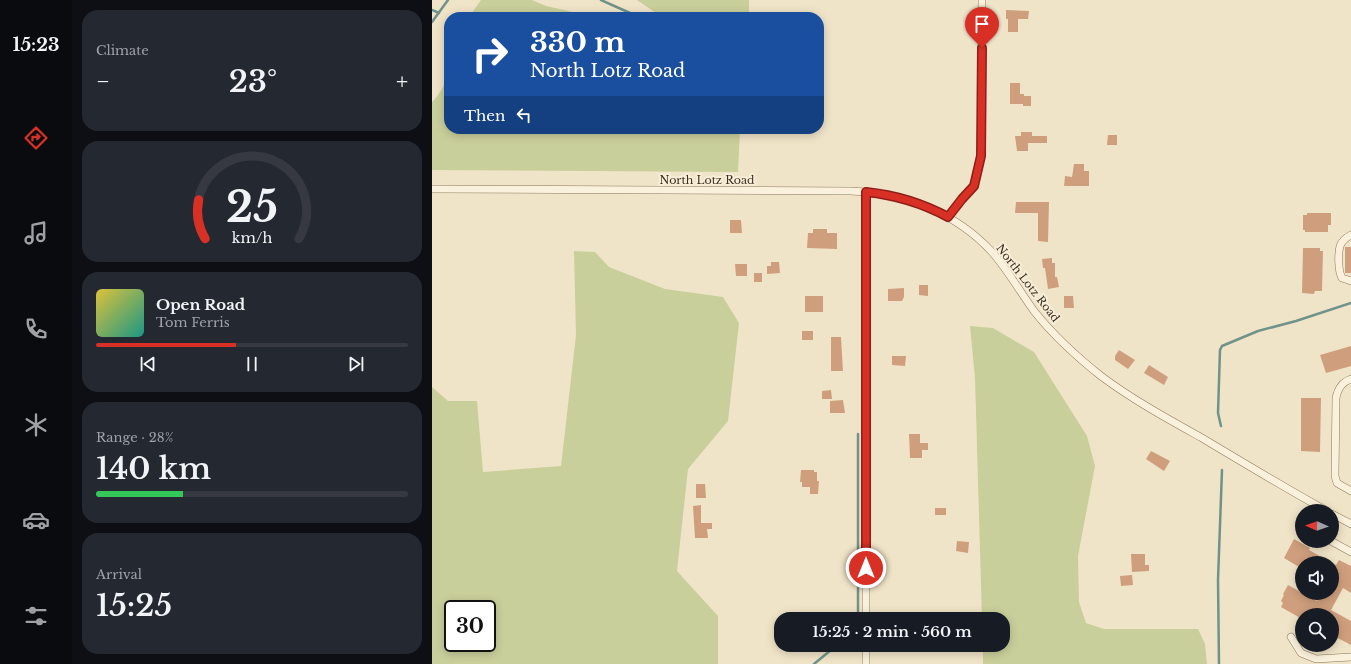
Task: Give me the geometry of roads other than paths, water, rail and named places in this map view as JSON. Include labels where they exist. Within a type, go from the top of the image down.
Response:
[{"type":"street","points":[[948,217],[974,186],[981,156],[982,0]]},
{"type":"street","name":"North Lotz Road","points":[[432,189],[866,192],[906,199],[934,209],[966,230],[992,252],[1034,311],[1052,332],[1101,376],[1308,504]]},
{"type":"street","points":[[866,192],[866,612]]},
{"type":"street","points":[[1351,235],[1344,240],[1340,246],[1340,270],[1342,278],[1351,281]]},
{"type":"street","points":[[1351,379],[1342,384],[1337,392],[1336,398],[1336,480],[1337,483],[1351,491]]},
{"type":"street","points":[[1339,518],[1351,524]]},
{"type":"street","points":[[1339,545],[1351,552]]},
{"type":"street","points":[[1291,637],[1301,653],[1316,659],[1351,658]]},
{"type":"street","points":[[866,652],[866,664]]},
{"type":"waterway","points":[[432,22],[448,0]]},
{"type":"waterway","points":[[601,0],[628,12]]},
{"type":"waterway","points":[[432,10],[439,13]]},
{"type":"waterway","points":[[1221,426],[1218,413],[1220,350],[1222,346],[1258,331],[1296,321],[1351,303]]},
{"type":"waterway","points":[[858,434],[858,612]]},
{"type":"waterway","points":[[1219,664],[1218,580],[1222,470]]},
{"type":"waterway","points":[[814,664],[829,652]]}]
